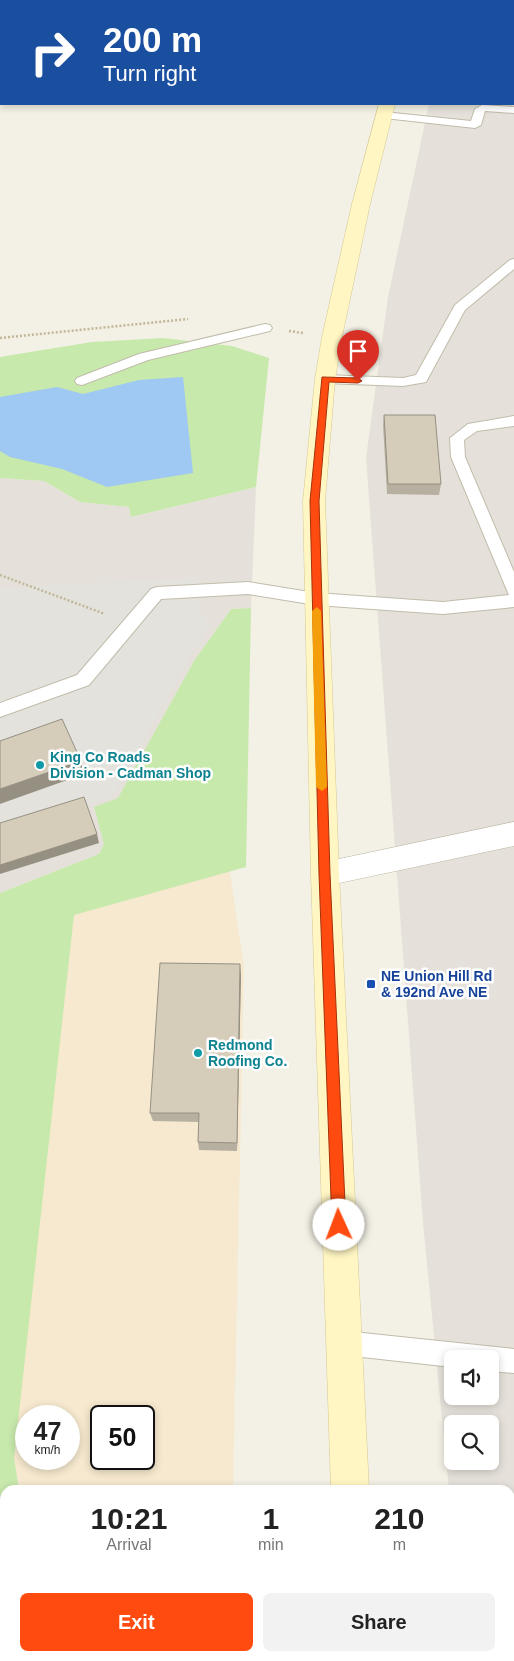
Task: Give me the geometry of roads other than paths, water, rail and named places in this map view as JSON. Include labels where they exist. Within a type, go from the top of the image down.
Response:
[{"type":"main road","points":[[350,1485],[324,874],[314,501],[325,379],[332,337],[385,109]]},
{"type":"street","points":[[324,874],[514,834]]},
{"type":"lane","points":[[385,109],[475,125],[482,108],[514,110]]},
{"type":"lane","points":[[325,379],[403,382],[421,379],[460,308],[514,263]]},
{"type":"lane","points":[[82,381],[144,357],[265,328]]},
{"type":"lane","points":[[514,422],[473,427],[457,438],[458,457],[514,591]]},
{"type":"lane","points":[[0,710],[83,680],[156,593],[248,588],[316,599],[443,608],[514,601]]},
{"type":"lane","points":[[344,1342],[418,1352],[514,1360]]},
{"type":"water","points":[[183,377],[193,473],[107,487],[62,469],[10,457],[0,451],[0,397],[57,387],[83,394],[139,380]]},
{"type":"place","name":"King Co Roads Division - Cadman Shop","points":[[40,765]]},
{"type":"place","name":"NE Union Hill Rd & 192nd Ave NE","points":[[371,984]]},
{"type":"place","name":"Redmond Roofing Co.","points":[[198,1053]]}]
